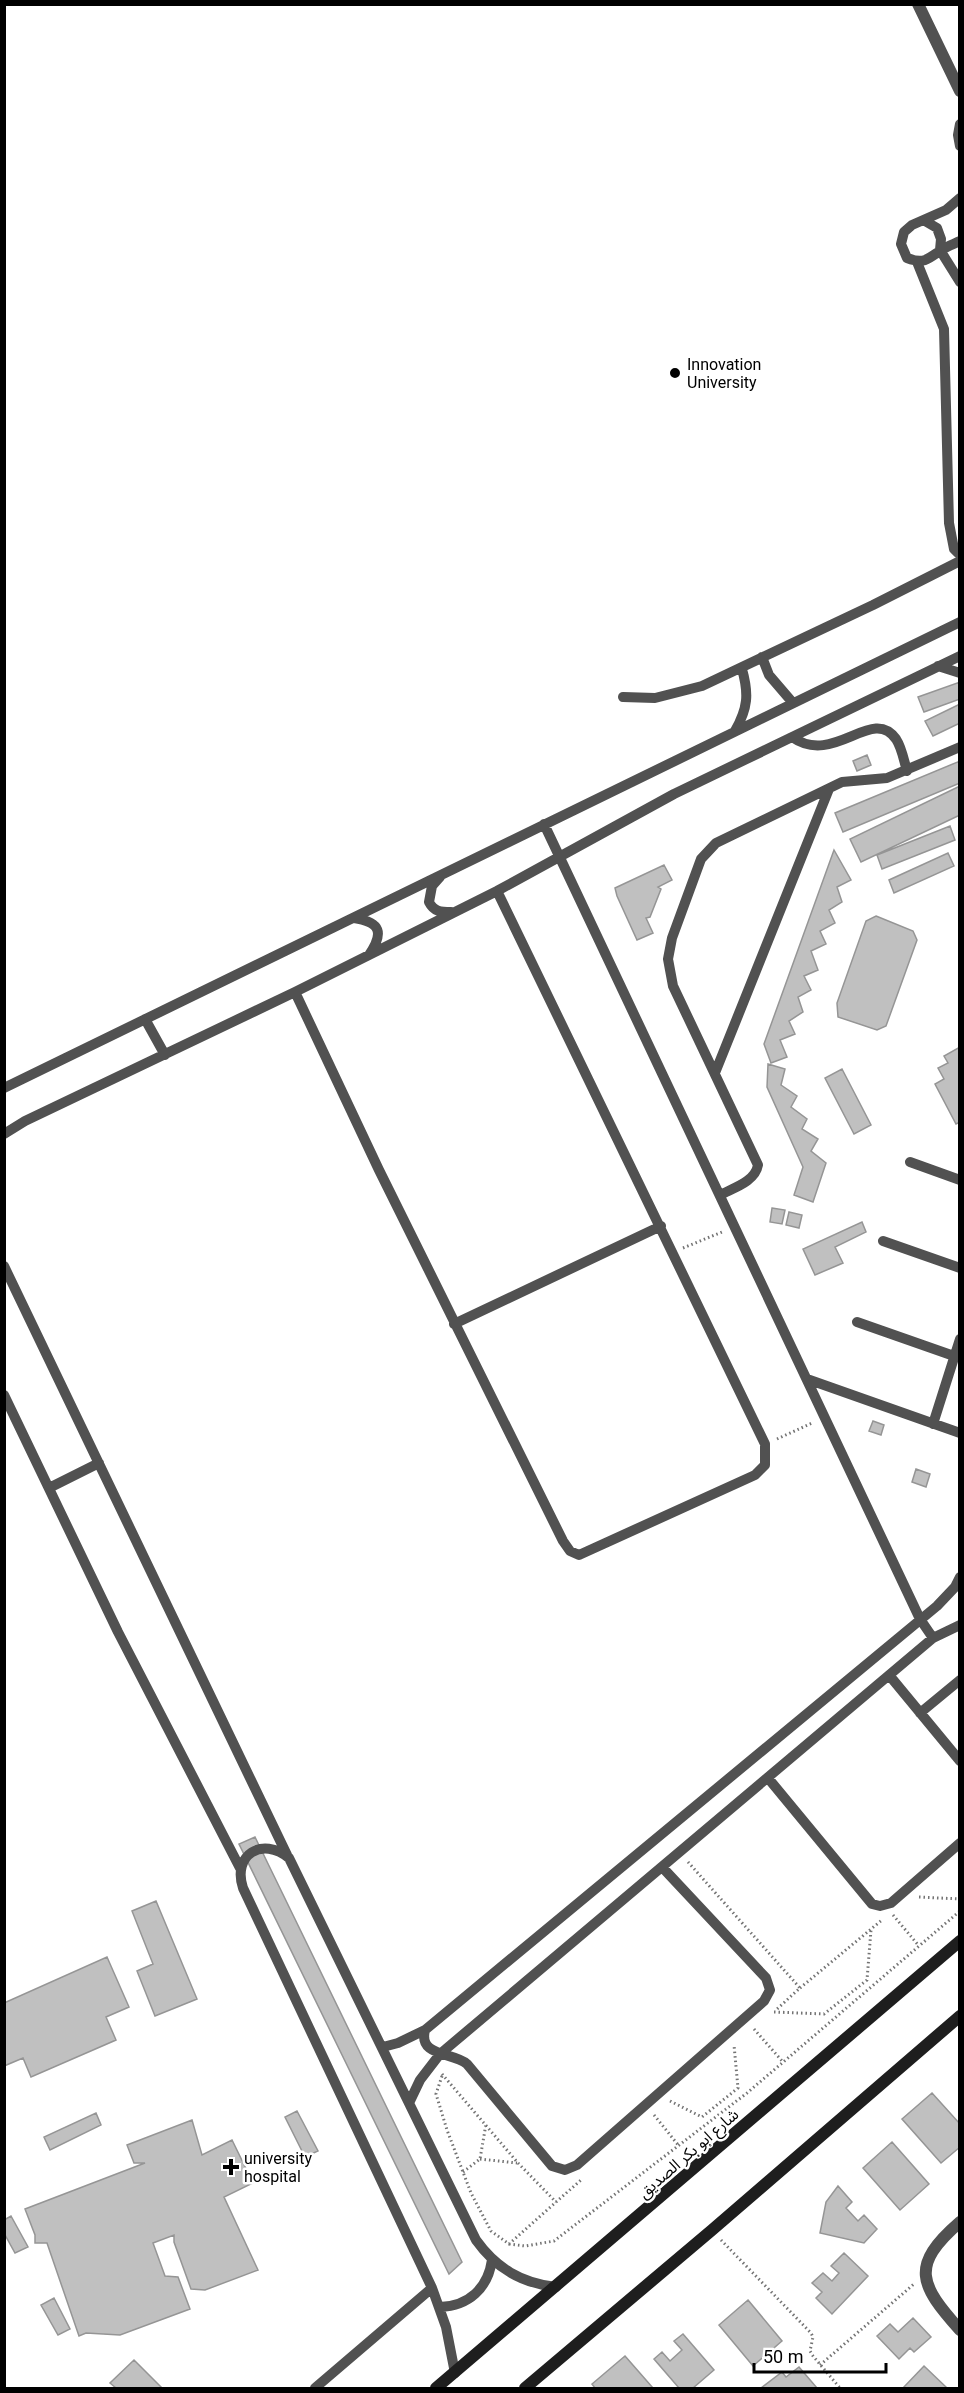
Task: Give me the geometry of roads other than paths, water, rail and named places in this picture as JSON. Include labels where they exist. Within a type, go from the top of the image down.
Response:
[{"type":"main road","name":"شارع ابو بكر الصديق","points":[[436,2388],[960,1941]]},
{"type":"main road","points":[[525,2388],[960,2016]]},
{"type":"street","points":[[918,4],[960,91]]},
{"type":"street","points":[[960,2222],[933,2248],[926,2273],[932,2298],[960,2330]]},
{"type":"lane","points":[[960,124],[958,135],[960,146]]},
{"type":"lane","points":[[960,198],[946,210],[912,225],[904,232],[901,244],[907,258],[917,262],[930,260],[940,250],[960,241]]},
{"type":"lane","points":[[925,221],[937,228],[941,239],[940,250],[960,282]]},
{"type":"lane","points":[[917,262],[944,329],[949,523],[954,549],[960,555]]},
{"type":"lane","points":[[623,697],[655,698],[702,686],[742,669],[762,657],[960,561]]},
{"type":"lane","points":[[4,1088],[960,622]]},
{"type":"lane","points":[[4,1134],[25,1121],[295,992],[497,891],[674,794],[960,656]]},
{"type":"lane","points":[[762,657],[770,675],[793,703]]},
{"type":"lane","points":[[938,666],[960,674]]},
{"type":"lane","points":[[735,731],[744,715],[747,702],[742,669]]},
{"type":"lane","points":[[792,736],[807,745],[824,746],[869,729],[883,729],[898,742],[907,771]]},
{"type":"lane","points":[[720,1195],[750,1179],[758,1166],[673,986],[668,968],[672,938],[701,859],[716,843],[846,781],[887,778],[960,747]]},
{"type":"lane","points":[[715,1073],[829,789]]},
{"type":"lane","points":[[544,824],[920,1619],[933,1638]]},
{"type":"lane","points":[[442,874],[432,886],[429,902],[432,908],[439,912],[453,912]]},
{"type":"lane","points":[[295,992],[378,1170],[562,1541],[570,1551],[579,1555],[755,1474],[765,1465],[765,1444],[497,891]]},
{"type":"lane","points":[[352,918],[375,924],[379,936],[369,955]]},
{"type":"lane","points":[[145,1019],[165,1055]]},
{"type":"lane","points":[[910,1162],[960,1180]]},
{"type":"lane","points":[[454,1324],[661,1226]]},
{"type":"lane","points":[[883,1241],[960,1268]]},
{"type":"lane","points":[[4,1266],[476,2240],[492,2260],[512,2274],[526,2281],[556,2287]]},
{"type":"lane","points":[[857,1322],[954,1356]]},
{"type":"lane","points":[[933,1424],[960,1339]]},
{"type":"lane","points":[[807,1380],[960,1433]]},
{"type":"lane","points":[[4,1395],[118,1632],[240,1868],[243,1888],[432,2288],[452,2350],[455,2373]]},
{"type":"lane","points":[[49,1488],[99,1463]]},
{"type":"lane","points":[[383,2047],[398,2043],[425,2030],[948,1596],[960,1577]]},
{"type":"lane","points":[[410,2103],[420,2080],[440,2054],[933,1638],[960,1625]]},
{"type":"lane","points":[[889,1675],[960,1761]]},
{"type":"lane","points":[[920,1713],[960,1680]]},
{"type":"lane","points":[[768,1778],[872,1904],[880,1906],[891,1903],[960,1844]]},
{"type":"lane","points":[[240,1868],[252,1852],[261,1848],[271,1848],[289,1858]]},
{"type":"lane","points":[[425,2030],[426,2044],[429,2049],[461,2059],[552,2166],[565,2170],[577,2165],[764,2001],[770,1990],[766,1977],[663,1867]]},
{"type":"lane","points":[[440,2307],[459,2304],[476,2294],[487,2278],[492,2260]]},
{"type":"lane","points":[[315,2388],[432,2288]]},
{"type":"place","name":"Innovation University","points":[[675,373]]},
{"type":"place","name":"university hospital","points":[[231,2167]]}]
